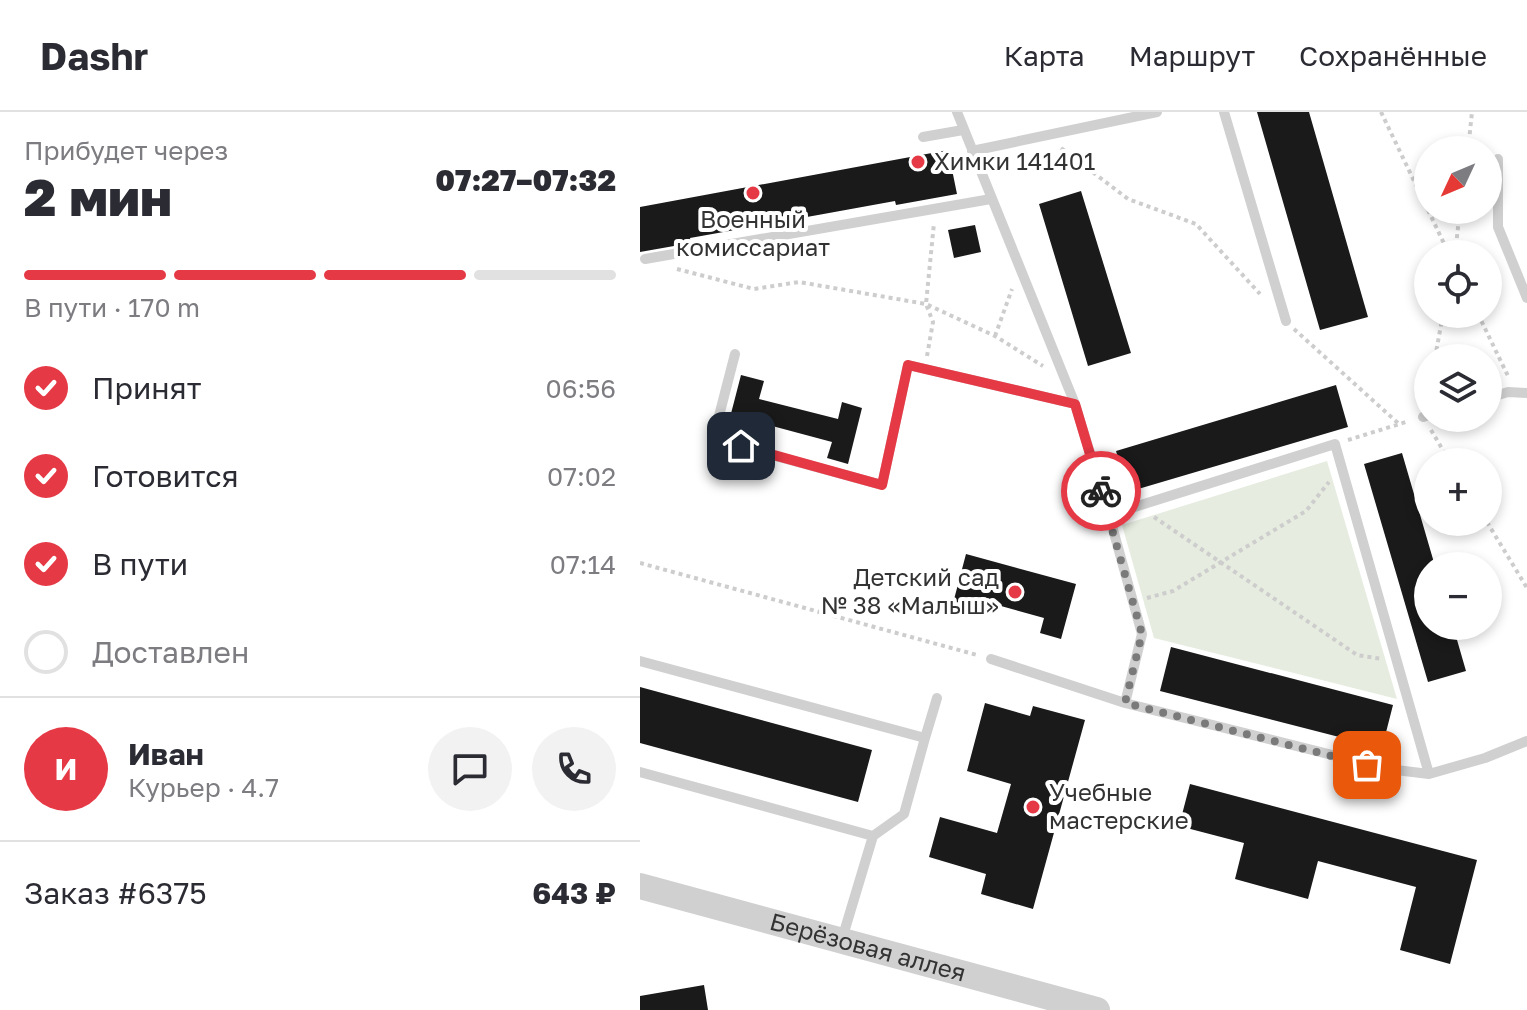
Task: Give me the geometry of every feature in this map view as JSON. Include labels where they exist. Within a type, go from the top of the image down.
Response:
[{"type":"street","name":"Берёзовая аллея","points":[[640,886],[1097,1010]]},
{"type":"lane","points":[[957,112],[1066,380],[1109,515],[1142,634],[1125,703]]},
{"type":"lane","points":[[972,151],[1157,112]]},
{"type":"lane","points":[[1224,112],[1286,321]]},
{"type":"lane","points":[[923,137],[963,130]]},
{"type":"lane","points":[[645,259],[991,199]]},
{"type":"lane","points":[[1498,224],[1527,298]]},
{"type":"lane","points":[[735,354],[713,439],[882,485],[908,365],[1075,404]]},
{"type":"lane","points":[[1502,396],[1522,393]]},
{"type":"lane","points":[[1109,515],[1335,444],[1429,774]]},
{"type":"lane","points":[[991,659],[1125,703],[1360,763],[1429,774],[1485,758],[1527,741]]},
{"type":"lane","points":[[640,661],[925,738]]},
{"type":"lane","points":[[842,941],[873,836],[904,814],[937,698]]},
{"type":"lane","points":[[640,772],[873,836]]},
{"type":"path","points":[[1381,112],[1414,181]]},
{"type":"path","points":[[1469,136],[1472,112]]},
{"type":"path","points":[[1045,136],[1128,199],[1196,224],[1286,321],[1399,424]]},
{"type":"path","points":[[925,369],[933,322],[926,304],[935,209]]},
{"type":"path","points":[[645,259],[754,289],[799,282],[926,304],[995,336],[1066,380]]},
{"type":"path","points":[[995,336],[1020,269]]},
{"type":"path","points":[[1486,328],[1522,393]]},
{"type":"path","points":[[1335,444],[1414,420]]},
{"type":"path","points":[[1133,602],[1173,591],[1306,511],[1341,468]]},
{"type":"path","points":[[1138,506],[1357,655],[1397,661]]},
{"type":"path","points":[[1495,536],[1527,588]]},
{"type":"path","points":[[640,563],[991,659]]},
{"type":"shaded area","points":[[1327,461],[1397,699],[1154,638],[1122,525]]},
{"type":"building","points":[[1257,112],[1309,112],[1368,317],[1320,330]]},
{"type":"building","points":[[948,150],[957,194],[896,205],[895,201],[690,238],[691,243],[640,252],[640,207]]},
{"type":"building","points":[[1081,191],[1131,353],[1088,366],[1039,204]]},
{"type":"building","points":[[975,225],[981,252],[954,258],[948,230]]},
{"type":"building","points":[[741,375],[764,381],[759,399],[838,419],[842,402],[862,408],[848,464],[827,458],[832,442],[754,421],[751,435],[727,429]]},
{"type":"building","points":[[1336,385],[1348,427],[1128,492],[1116,451]]},
{"type":"building","points":[[1402,453],[1414,494],[1414,536],[1426,536],[1431,552],[1414,552],[1414,634],[1364,464]]},
{"type":"building","name":"Детский сад № 38 «Малыш»","points":[[966,554],[1076,584],[1061,639],[1040,633],[1044,618],[976,599],[972,613],[952,607]]},
{"type":"building","points":[[1416,640],[1457,640],[1466,671],[1428,682]]},
{"type":"building","points":[[1171,647],[1393,705],[1382,748],[1160,691]]},
{"type":"building","points":[[640,687],[872,750],[858,802],[640,743]]},
{"type":"building","name":"Учебные мастерские","points":[[985,703],[1030,716],[1033,706],[1085,720],[1033,909],[981,894],[986,874],[929,857],[940,817],[997,833],[1011,784],[967,771]]},
{"type":"building","points":[[1190,784],[1477,860],[1450,964],[1400,950],[1416,887],[1318,861],[1308,899],[1235,879],[1244,843],[1179,826]]},
{"type":"building","points":[[704,985],[708,1010],[640,1010],[640,996]]},
{"type":"way so far","points":[[1101,491],[1142,634],[1125,703],[1367,765]]},
{"type":"place","name":"Химки 141401","points":[[918,162]]},
{"type":"place","name":"Военный комиссариат","points":[[753,193]]},
{"type":"place","name":"Детский сад № 38 «Малыш»","points":[[1015,592]]},
{"type":"place","name":"Учебные мастерские","points":[[1033,807]]},
{"type":"route","points":[[741,446],[882,485],[908,365],[1075,404],[1101,491]]}]
